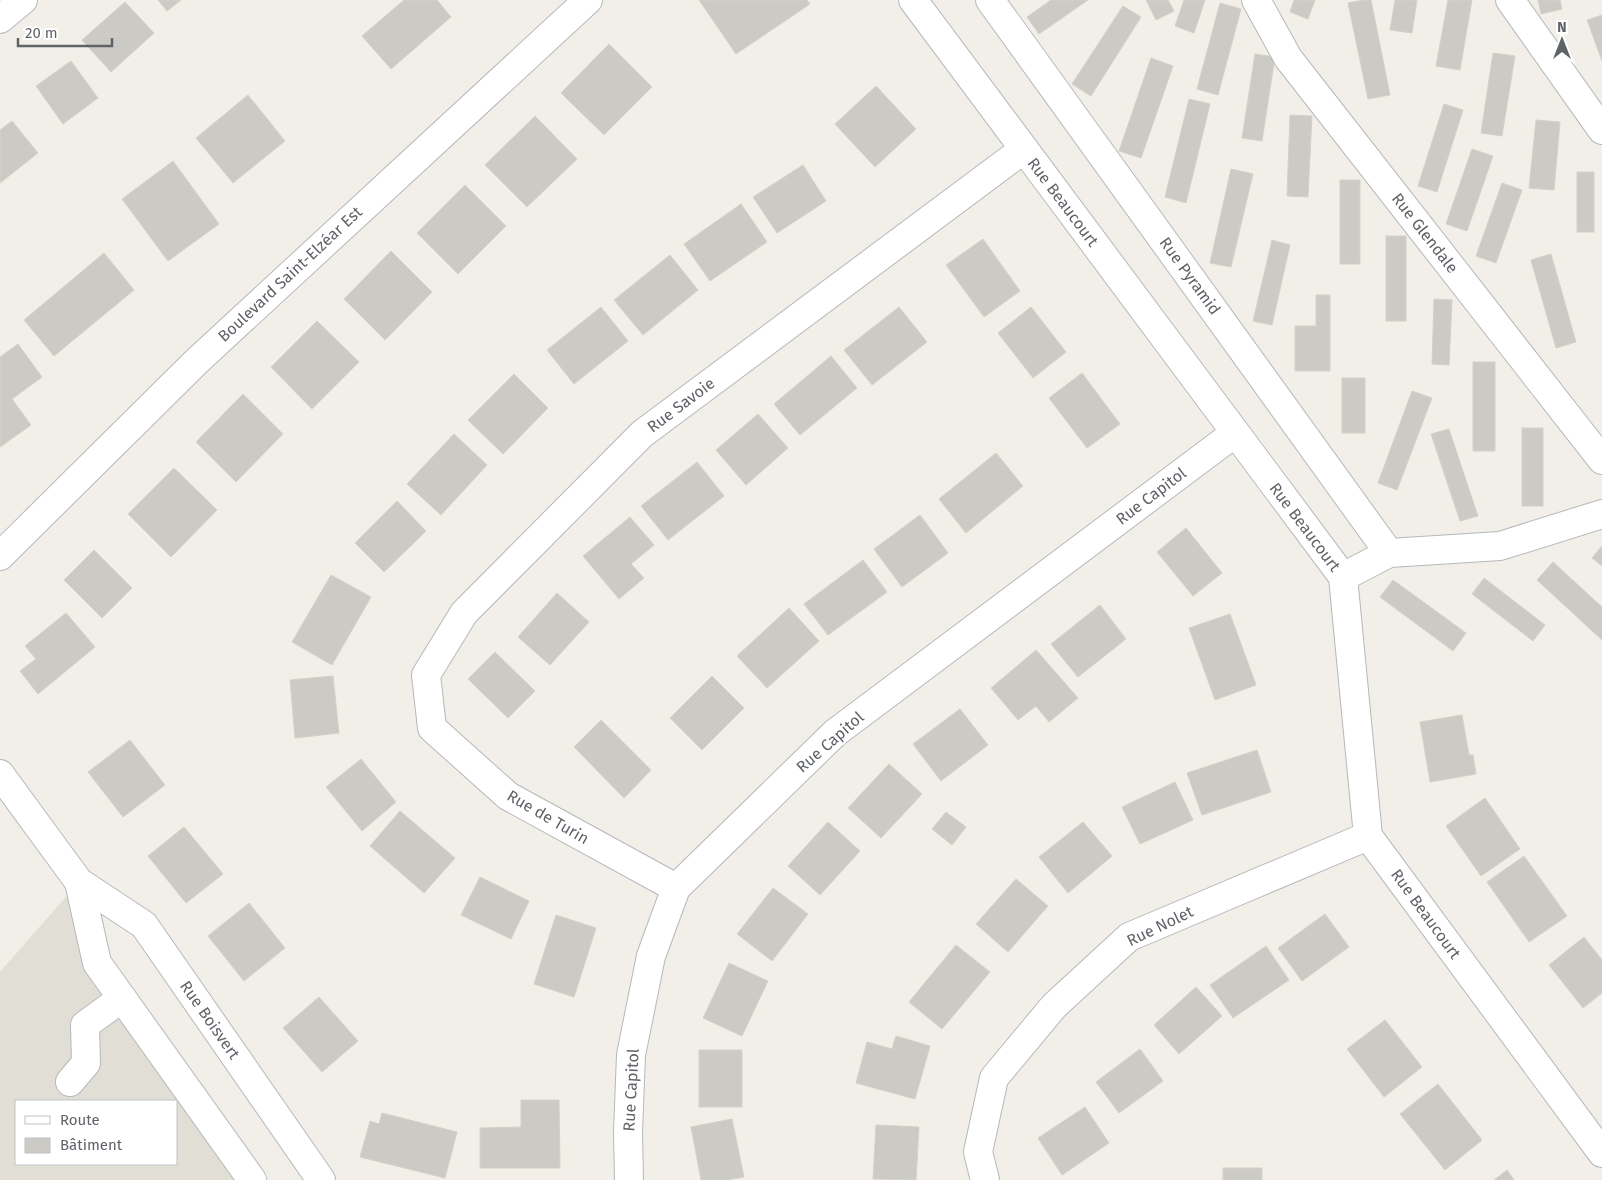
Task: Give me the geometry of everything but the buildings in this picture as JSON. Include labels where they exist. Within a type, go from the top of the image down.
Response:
[{"type":"street","points":[[0,19],[23,0]]},
{"type":"street","name":"Boulevard Saint-Elzéar Est","points":[[0,556],[197,361],[588,0]]},
{"type":"street","name":"Rue Beaucourt","points":[[912,0],[1343,577],[1368,836],[1602,1153]]},
{"type":"street","name":"Rue Pyramid","points":[[990,0],[1389,552]]},
{"type":"street","name":"Rue Glendale","points":[[1256,0],[1288,58],[1602,460]]},
{"type":"street","points":[[1510,0],[1602,130]]},
{"type":"street","name":"Rue Savoie","points":[[432,728],[426,675],[464,613],[642,434],[1024,149]]},
{"type":"street","name":"Rue Capitol","points":[[630,1180],[628,1132],[631,1055],[651,956],[676,888],[835,733],[1236,433]]},
{"type":"street","points":[[1343,577],[1389,552],[1500,546],[1602,514]]},
{"type":"street","name":"Rue de Turin","points":[[432,728],[508,796],[676,888]]},
{"type":"street","name":"Rue Boisvert","points":[[0,774],[79,882],[144,925],[321,1180]]},
{"type":"street","name":"Rue Nolet","points":[[985,1180],[978,1152],[994,1078],[1054,1006],[1129,937],[1368,836]]},
{"type":"street","name":"Rue Boisvert","points":[[79,882],[97,963],[252,1180]]},
{"type":"street","points":[[70,1082],[86,1063],[85,1025],[122,998]]},
{"type":"shaded area","points":[[79,882],[97,963],[252,1180],[0,1180],[0,972]]}]
